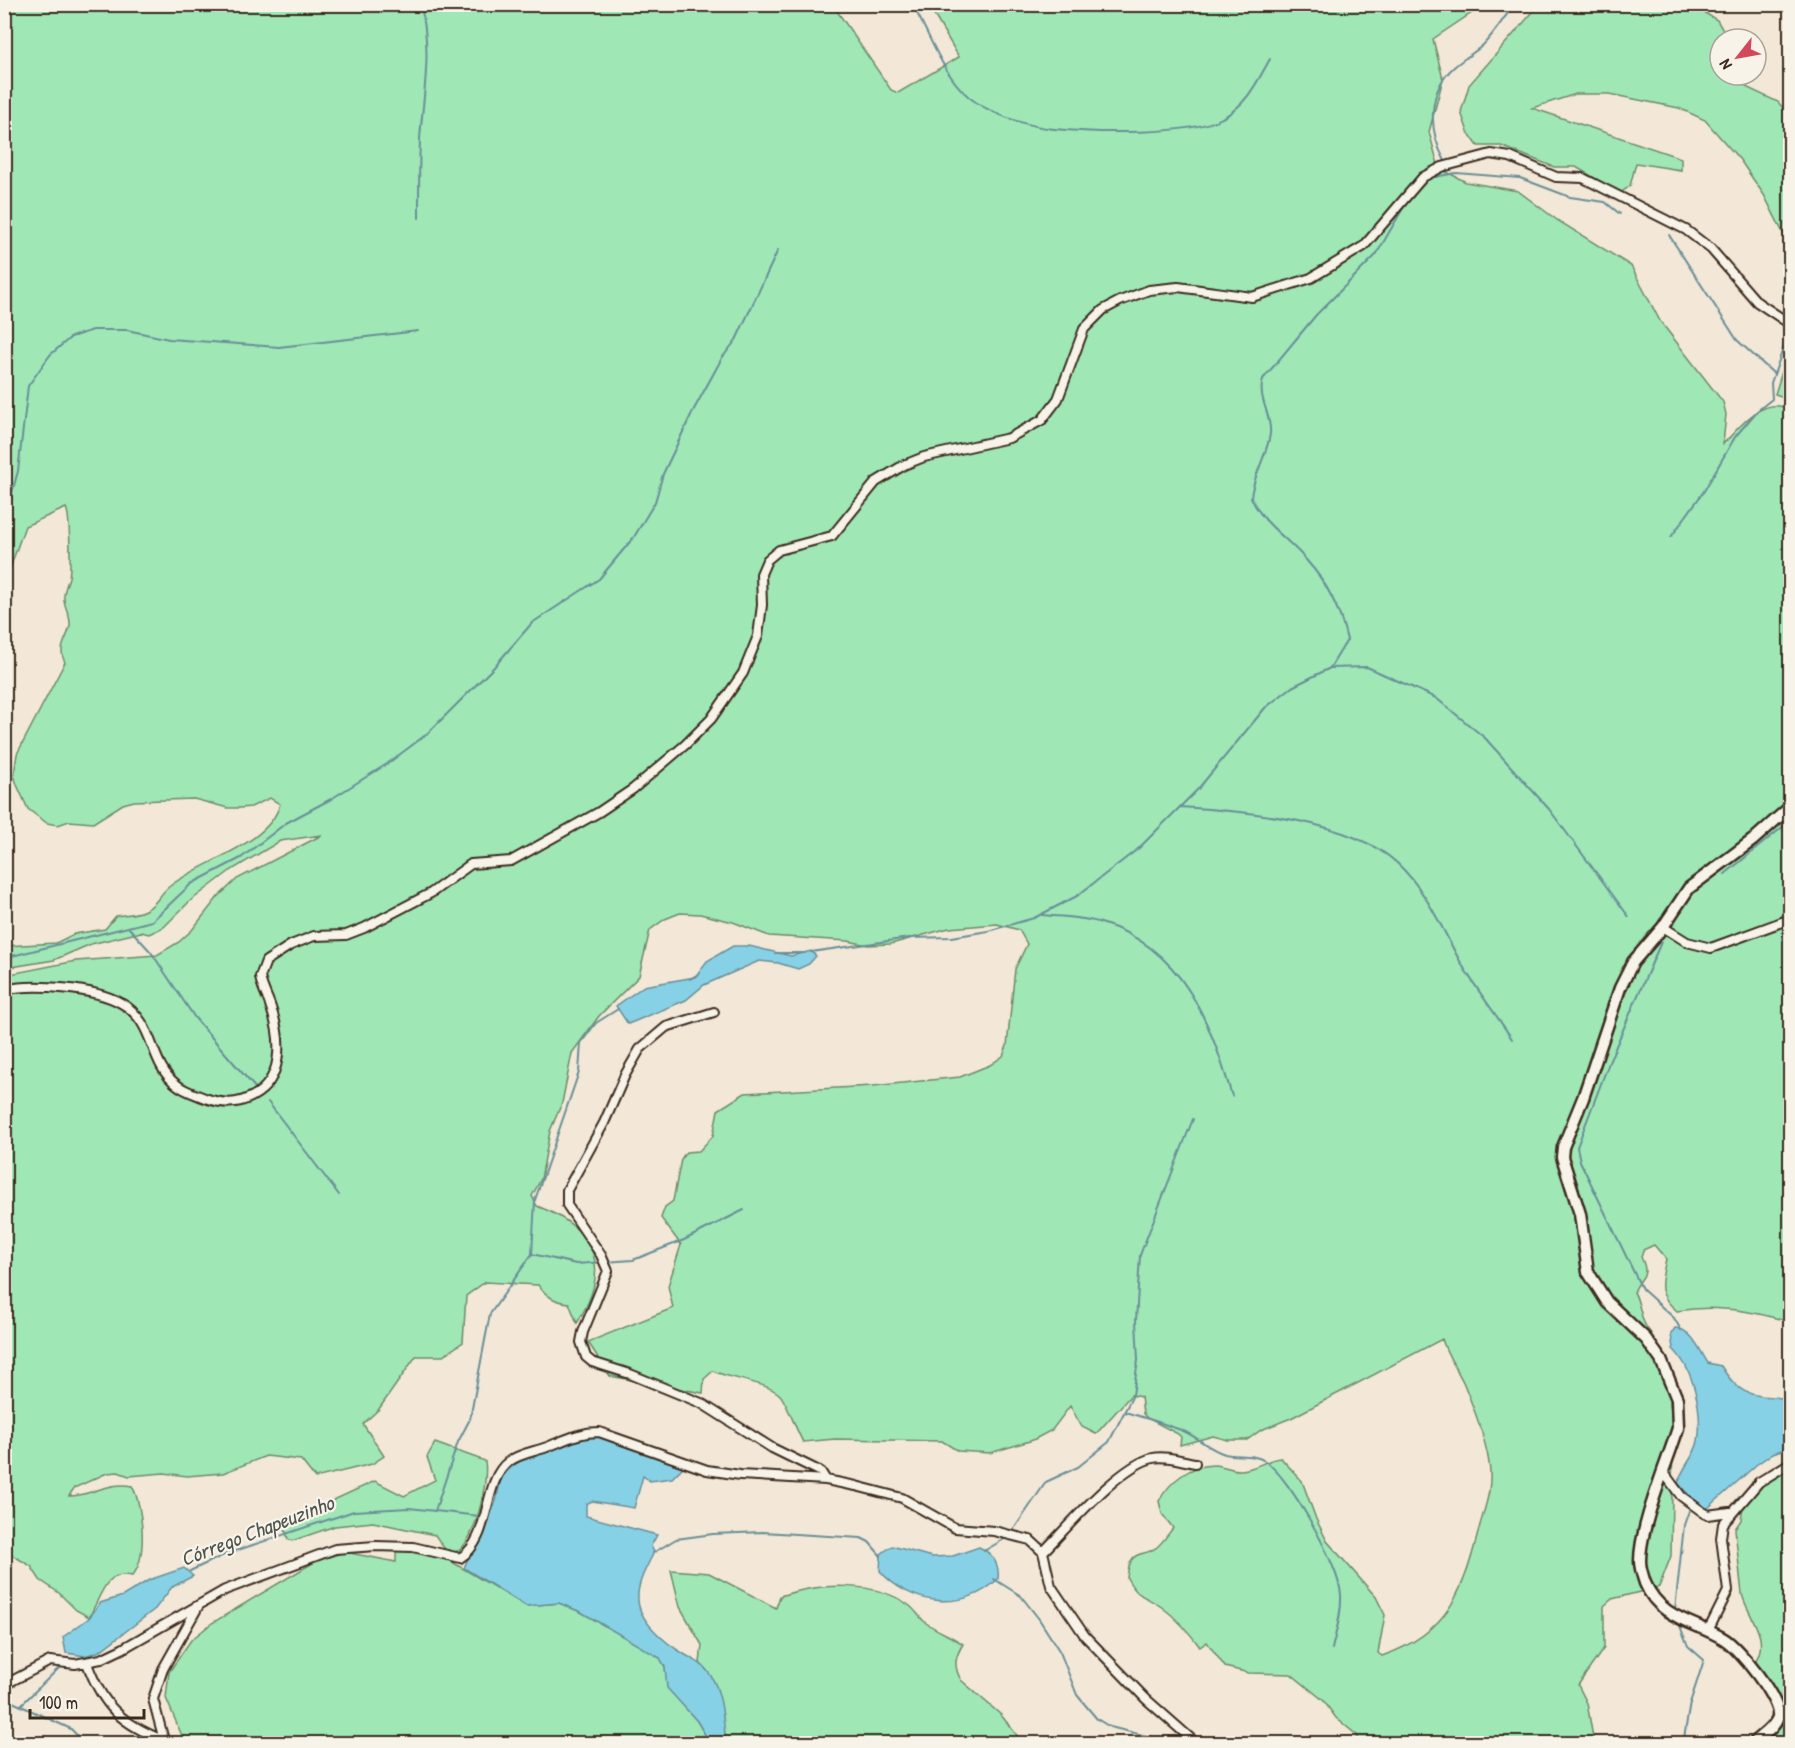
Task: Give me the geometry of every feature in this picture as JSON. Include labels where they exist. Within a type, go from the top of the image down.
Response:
[{"type":"street","points":[[4,990],[66,988],[105,995],[123,1004],[146,1026],[164,1070],[175,1083],[187,1091],[224,1103],[245,1101],[269,1086],[275,1076],[277,1061],[275,1021],[260,977],[266,961],[276,953],[303,940],[346,935],[364,928],[437,889],[471,864],[511,861],[599,812],[633,789],[685,745],[711,719],[743,673],[759,636],[762,605],[761,574],[764,565],[773,554],[832,536],[876,482],[904,465],[924,457],[1009,438],[1041,420],[1058,399],[1084,329],[1103,310],[1149,290],[1178,287],[1251,297],[1311,278],[1364,246],[1423,177],[1442,167],[1481,156],[1502,155],[1520,160],[1548,175],[1583,178],[1695,235],[1757,302],[1791,324]]},
{"type":"street","points":[[1791,807],[1753,840],[1689,888],[1663,927],[1633,962],[1620,988],[1583,1098],[1563,1147],[1562,1157],[1580,1214],[1588,1272],[1607,1302],[1653,1349],[1673,1387],[1680,1420],[1641,1552],[1640,1562],[1645,1582],[1662,1609],[1726,1640],[1737,1650],[1761,1679],[1778,1709],[1791,1722]]},
{"type":"street","points":[[1663,927],[1687,942],[1711,948],[1791,920]]},
{"type":"street","points":[[714,1012],[666,1027],[656,1033],[640,1049],[600,1131],[567,1190],[567,1205],[601,1255],[608,1271],[588,1317],[581,1342],[582,1351],[592,1362],[630,1374],[701,1403],[772,1448],[821,1472],[826,1480]]},
{"type":"street","points":[[4,1685],[50,1661],[87,1663],[122,1649],[199,1604],[252,1579],[334,1549],[404,1547],[460,1558],[476,1538],[491,1501],[495,1480],[507,1463],[585,1432],[599,1432],[721,1473],[826,1480],[902,1498],[955,1528],[1017,1536],[1037,1544],[1043,1552],[1051,1586],[1085,1636],[1146,1700],[1197,1743]]},
{"type":"street","points":[[1043,1552],[1106,1490],[1143,1462],[1160,1457],[1195,1463]]},
{"type":"street","points":[[1708,1631],[1728,1591],[1722,1531],[1731,1512],[1767,1476],[1791,1463]]},
{"type":"street","points":[[1664,1473],[1681,1496],[1707,1515],[1731,1512]]},
{"type":"street","points":[[165,1742],[153,1699],[157,1684],[174,1646],[199,1604]]},
{"type":"street","points":[[87,1663],[98,1688],[115,1713],[135,1727],[165,1742]]},
{"type":"street","points":[[1753,1743],[1773,1726],[1778,1718],[1778,1709]]},
{"type":"green space","points":[[5,5],[833,5],[891,90],[898,93],[959,57],[928,5],[1476,5],[1476,10],[1433,39],[1443,79],[1429,132],[1439,168],[1466,182],[1518,191],[1557,220],[1631,266],[1660,321],[1723,402],[1726,414],[1723,444],[1761,409],[1780,406],[1790,410],[1790,1322],[1734,1310],[1706,1308],[1677,1311],[1670,1305],[1663,1293],[1666,1259],[1654,1245],[1643,1250],[1641,1257],[1645,1273],[1634,1292],[1644,1323],[1674,1378],[1670,1402],[1673,1433],[1671,1556],[1659,1587],[1612,1599],[1604,1606],[1604,1648],[1578,1685],[1587,1703],[1594,1743],[1356,1743],[1358,1736],[1336,1718],[1323,1700],[1291,1674],[1249,1673],[1225,1667],[1207,1642],[1200,1647],[1174,1617],[1139,1594],[1127,1578],[1134,1557],[1157,1547],[1173,1528],[1162,1514],[1159,1501],[1175,1481],[1189,1471],[1205,1466],[1217,1465],[1241,1470],[1281,1458],[1302,1481],[1327,1541],[1376,1597],[1385,1615],[1378,1653],[1382,1656],[1424,1635],[1451,1606],[1460,1589],[1487,1502],[1490,1479],[1487,1453],[1479,1423],[1464,1384],[1442,1339],[1291,1418],[1261,1430],[1247,1440],[1228,1440],[1213,1436],[1180,1445],[1181,1437],[1147,1418],[1143,1414],[1141,1397],[1131,1395],[1096,1434],[1082,1427],[1070,1406],[1052,1430],[1033,1440],[990,1453],[958,1451],[942,1441],[835,1439],[803,1442],[780,1395],[758,1384],[713,1371],[704,1379],[703,1393],[610,1376],[588,1342],[673,1308],[668,1286],[681,1245],[661,1218],[665,1207],[673,1201],[681,1159],[686,1152],[699,1151],[713,1136],[718,1110],[745,1093],[873,1086],[960,1077],[990,1065],[1003,1056],[1007,1046],[1015,969],[1027,944],[1019,930],[997,924],[949,928],[891,944],[868,945],[848,941],[769,936],[733,922],[700,914],[680,913],[665,919],[650,930],[639,976],[599,1016],[572,1053],[562,1103],[550,1131],[541,1179],[532,1196],[537,1206],[557,1215],[573,1226],[593,1252],[596,1268],[594,1285],[588,1303],[577,1323],[569,1303],[551,1298],[538,1285],[485,1282],[466,1296],[463,1342],[443,1356],[416,1356],[379,1409],[363,1424],[384,1456],[372,1464],[315,1478],[301,1460],[266,1456],[223,1473],[187,1476],[164,1473],[129,1476],[118,1472],[107,1473],[74,1488],[69,1496],[116,1485],[132,1486],[141,1518],[142,1545],[137,1568],[132,1576],[123,1575],[109,1581],[89,1617],[76,1610],[59,1593],[40,1580],[31,1566],[5,1551],[5,975],[76,961],[157,955],[179,942],[192,930],[218,897],[237,879],[322,835],[280,841],[230,871],[189,902],[164,927],[149,934],[141,932],[91,944],[54,960],[5,968],[6,946],[56,943],[74,934],[105,929],[116,916],[147,909],[183,877],[233,851],[263,831],[280,804],[270,798],[251,807],[240,808],[228,808],[194,799],[134,801],[123,804],[93,823],[69,821],[58,825],[47,823],[28,809],[17,785],[14,775],[17,754],[65,662],[62,648],[70,622],[64,597],[69,577],[70,553],[66,508],[25,526],[5,582]]},
{"type":"green space","points":[[1539,5],[1691,5],[1717,20],[1721,27],[1708,27],[1708,87],[1747,87],[1778,102],[1790,116],[1790,247],[1764,195],[1740,160],[1705,120],[1679,108],[1609,94],[1576,94],[1532,108],[1681,158],[1681,170],[1636,163],[1630,186],[1620,193],[1576,167],[1554,167],[1501,146],[1478,146],[1468,132],[1461,112],[1469,85]]},
{"type":"green space","points":[[1790,346],[1790,399],[1775,394]]},
{"type":"green space","points":[[435,1443],[485,1461],[485,1482],[480,1508],[472,1532],[460,1550],[448,1551],[435,1535],[373,1522],[335,1526],[292,1541],[288,1539],[284,1526],[285,1518],[301,1515],[375,1481],[404,1496],[435,1480],[427,1457]]},
{"type":"green space","points":[[1790,1460],[1790,1743],[1758,1743],[1771,1735],[1767,1727],[1788,1709],[1775,1697],[1754,1663],[1759,1654],[1760,1637],[1742,1594],[1735,1529],[1741,1520],[1745,1491],[1781,1463]]},
{"type":"green space","points":[[396,1548],[437,1553],[526,1606],[559,1603],[581,1612],[636,1643],[660,1658],[665,1667],[668,1688],[697,1721],[710,1743],[185,1743],[166,1698],[169,1672],[191,1640],[212,1623],[316,1561],[345,1552],[396,1562]]},
{"type":"green space","points":[[671,1570],[709,1573],[776,1608],[780,1596],[812,1588],[846,1586],[864,1588],[896,1598],[910,1606],[926,1623],[963,1644],[956,1662],[961,1680],[1001,1715],[1023,1743],[726,1743],[708,1672],[700,1663],[702,1645],[680,1607]]},
{"type":"water","points":[[733,946],[749,946],[791,956],[811,951],[816,956],[809,964],[798,969],[778,963],[759,961],[704,985],[686,1000],[628,1024],[616,1006],[644,986],[695,977],[707,961]]},
{"type":"water","points":[[1675,1328],[1691,1336],[1708,1363],[1721,1366],[1743,1391],[1759,1396],[1790,1399],[1790,1447],[1773,1453],[1756,1465],[1708,1508],[1699,1506],[1678,1483],[1698,1441],[1699,1418],[1691,1380],[1673,1349],[1671,1334]]},
{"type":"water","points":[[600,1436],[642,1449],[683,1467],[672,1478],[650,1481],[643,1476],[634,1508],[592,1501],[586,1504],[586,1516],[657,1535],[651,1546],[654,1552],[639,1587],[639,1607],[648,1623],[662,1638],[701,1664],[709,1673],[720,1698],[726,1743],[710,1743],[697,1721],[667,1688],[665,1667],[660,1658],[581,1612],[559,1603],[526,1606],[464,1568],[493,1510],[502,1478],[512,1467],[549,1448]]},
{"type":"water","points":[[892,1546],[932,1557],[953,1556],[979,1547],[988,1552],[994,1560],[998,1569],[998,1579],[984,1590],[969,1597],[938,1600],[922,1597],[906,1591],[880,1571],[881,1554]]},
{"type":"water","points":[[184,1568],[193,1576],[172,1587],[155,1609],[100,1651],[85,1656],[66,1653],[63,1637],[89,1618],[100,1603],[123,1596],[149,1580]]},
{"type":"waterway","points":[[419,218],[420,139],[427,54],[420,4]]},
{"type":"waterway","points":[[912,4],[947,71],[966,94],[995,113],[1044,128],[1092,132],[1140,132],[1207,124],[1231,113],[1245,100],[1270,59]]},
{"type":"waterway","points":[[1445,161],[1435,137],[1433,124],[1435,99],[1439,88],[1454,67],[1480,48],[1515,4]]},
{"type":"waterway","points":[[1330,668],[1347,640],[1332,598],[1314,570],[1262,515],[1251,497],[1270,434],[1262,393],[1263,379],[1316,315],[1376,255],[1406,203],[1429,178],[1456,173],[1520,178],[1570,197],[1605,202],[1620,214]]},
{"type":"waterway","points":[[1669,235],[1737,340],[1773,373]]},
{"type":"waterway","points":[[4,958],[152,921],[191,884],[241,858],[286,823],[331,799],[387,764],[427,734],[494,667],[532,623],[599,579],[634,537],[655,502],[663,474],[692,413],[722,358],[736,340],[778,250]]},
{"type":"waterway","points":[[1671,537],[1704,491],[1735,437],[1757,411],[1772,399],[1771,383],[1790,329]]},
{"type":"waterway","points":[[4,522],[18,471],[28,386],[50,355],[71,337],[93,330],[127,330],[169,339],[279,347],[418,331]]},
{"type":"waterway","points":[[811,952],[909,938],[952,937],[988,931],[1034,918],[1077,896],[1139,848],[1198,789],[1265,708],[1292,687],[1330,668],[1367,667],[1436,698],[1485,738],[1549,809],[1629,917]]},
{"type":"waterway","points":[[1180,807],[1234,811],[1294,820],[1352,836],[1376,848],[1397,863],[1417,886],[1467,973],[1512,1039]]},
{"type":"waterway","points":[[1725,874],[1790,821]]},
{"type":"waterway","points":[[1042,915],[1094,921],[1129,934],[1153,950],[1173,969],[1203,1015],[1232,1096]]},
{"type":"waterway","points":[[129,928],[151,952],[195,1018],[257,1090]]},
{"type":"waterway","points":[[1661,942],[1610,1060],[1577,1147],[1580,1161],[1642,1289],[1674,1318],[1681,1330]]},
{"type":"waterway","points":[[775,953],[805,953]]},
{"type":"waterway","points":[[690,979],[700,973]]},
{"type":"waterway","points":[[435,1511],[458,1442],[470,1419],[490,1314],[532,1254],[535,1200],[579,1072],[581,1043],[596,1023],[618,1009]]},
{"type":"waterway","points":[[268,1102],[339,1195]]},
{"type":"waterway","points":[[1014,1529],[1046,1482],[1078,1467],[1109,1442],[1133,1395],[1138,1360],[1136,1321],[1140,1255],[1193,1119]]},
{"type":"waterway","points":[[532,1254],[576,1264],[633,1260],[684,1240],[744,1210]]},
{"type":"waterway","points":[[1125,1412],[1181,1430],[1225,1454],[1260,1459],[1275,1470],[1287,1484],[1312,1523],[1338,1582],[1341,1608],[1332,1649]]},
{"type":"waterway","points":[[1675,1610],[1684,1525],[1691,1505]]},
{"type":"waterway","name":"Córrego Chapeuzinho","points":[[190,1571],[226,1554],[354,1511],[409,1508],[479,1516]]},
{"type":"waterway","points":[[653,1553],[676,1539],[713,1534],[763,1532],[861,1538],[869,1542],[881,1556]]},
{"type":"waterway","points":[[984,1551],[1006,1538]]},
{"type":"waterway","points":[[994,1579],[1021,1596],[1039,1619],[1060,1652],[1077,1695],[1097,1719],[1110,1727],[1179,1744]]},
{"type":"waterway","points":[[1680,1626],[1688,1646],[1704,1660],[1690,1703],[1683,1744]]},
{"type":"waterway","name":"Córrego Chapeuzinho","points":[[21,1705],[60,1667]]},
{"type":"waterway","points":[[4,1698],[71,1729],[85,1744]]},
{"type":"waterway","points":[[1301,1744],[1316,1741],[1362,1744]]}]
